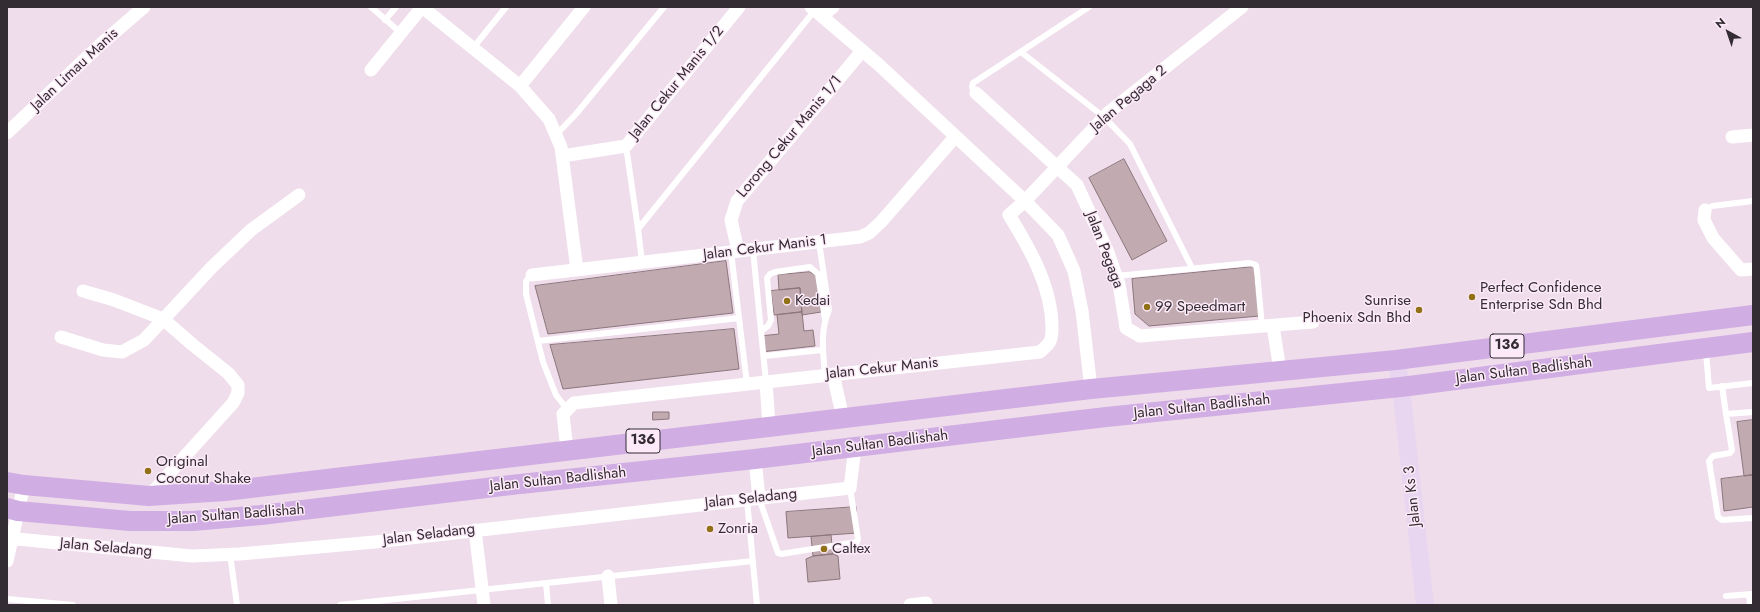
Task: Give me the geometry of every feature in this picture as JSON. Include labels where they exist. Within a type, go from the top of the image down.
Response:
[{"type":"main road","name":"Jalan Sultan Badlishah","points":[[15,483],[148,496],[224,491],[1091,389],[1396,360],[1753,315]]},
{"type":"main road","name":"Jalan Sultan Badlishah","points":[[12,509],[130,521],[227,519],[511,485],[755,459],[1106,417],[1401,387],[1753,342]]},
{"type":"street","name":"Jalan Limau Manis","points":[[7,133],[101,44],[144,7]]},
{"type":"street","points":[[371,70],[422,7],[520,86],[549,119],[561,147],[577,270]]},
{"type":"street","points":[[520,86],[584,7]]},
{"type":"street","name":"Jalan Cekur Manis 1/2","points":[[562,156],[626,146],[740,7]]},
{"type":"street","points":[[816,11],[833,7]]},
{"type":"street","name":"Jalan Pegaga 2","points":[[1009,215],[1025,201],[1104,117],[1242,7]]},
{"type":"street","points":[[816,11],[862,51],[1025,201],[1058,235],[1074,271],[1082,311],[1091,389]]},
{"type":"street","name":"Lorong Cekur Manis 1/1","points":[[734,252],[731,220],[737,201],[862,51]]},
{"type":"street","name":"Jalan Pegaga","points":[[976,93],[1077,185],[1107,250],[1119,284],[1126,328],[1140,336],[1313,322]]},
{"type":"street","points":[[1732,137],[1753,135]]},
{"type":"street","name":"Jalan Cekur Manis 1","points":[[532,275],[860,237],[869,233],[881,222],[955,137]]},
{"type":"street","points":[[61,337],[103,350],[122,352],[144,340],[163,318],[250,230],[299,196]]},
{"type":"street","points":[[1705,210],[1704,220],[1713,238],[1741,270],[1753,269]]},
{"type":"street","name":"Jalan Cekur Manis","points":[[571,406],[747,384],[1040,352],[1050,343],[1052,336],[1052,321],[1046,287],[1024,239],[1009,215]]},
{"type":"street","points":[[83,291],[114,300],[163,318],[193,346],[228,373],[238,385],[238,393],[233,402],[148,496]]},
{"type":"street","points":[[1267,326],[1280,370]]},
{"type":"street","name":"Jalan Ks 3","points":[[1396,360],[1401,387],[1425,605]]},
{"type":"street","points":[[829,375],[842,418]]},
{"type":"street","points":[[766,382],[769,426]]},
{"type":"street","points":[[567,450],[563,414],[571,406]]},
{"type":"street","points":[[850,488],[856,447]]},
{"type":"street","points":[[753,499],[755,459]]},
{"type":"street","points":[[7,561],[15,483]]},
{"type":"street","name":"Jalan Seladang","points":[[10,539],[192,556],[230,554],[376,542],[850,488]]},
{"type":"street","points":[[475,530],[484,605]]},
{"type":"street","points":[[608,576],[611,605]]},
{"type":"street","points":[[910,605],[927,604]]},
{"type":"lane","points":[[371,7],[401,33]]},
{"type":"lane","points":[[385,20],[396,7]]},
{"type":"lane","points":[[473,48],[506,7]]},
{"type":"lane","points":[[556,135],[576,114],[664,7]]},
{"type":"lane","points":[[976,93],[972,87],[973,83],[1089,7]]},
{"type":"lane","points":[[638,229],[816,11]]},
{"type":"lane","points":[[1021,52],[1104,117],[1130,144],[1192,268]]},
{"type":"lane","points":[[626,146],[642,262]]},
{"type":"lane","points":[[1705,210],[1712,206],[1753,201]]},
{"type":"lane","points":[[819,242],[829,310],[825,320]]},
{"type":"lane","points":[[753,250],[766,382]]},
{"type":"lane","points":[[734,252],[739,318],[747,384]]},
{"type":"lane","points":[[1116,276],[1250,263],[1256,265],[1267,326]]},
{"type":"lane","points":[[761,331],[768,326],[771,320],[767,278],[770,274],[810,267],[815,269],[818,274],[825,320],[822,350],[829,375]]},
{"type":"lane","points":[[532,275],[526,281],[526,294],[543,362],[556,395],[571,406]]},
{"type":"lane","points":[[538,341],[739,318]]},
{"type":"lane","points":[[1706,348],[1709,388],[1753,383]]},
{"type":"lane","points":[[764,356],[822,350]]},
{"type":"lane","points":[[1722,386],[1732,450],[1730,453],[1713,456],[1709,461],[1718,517],[1722,520],[1753,518]]},
{"type":"lane","points":[[1726,414],[1753,412]]},
{"type":"lane","points":[[753,499],[778,553],[781,554],[857,542],[858,539],[850,488]]},
{"type":"lane","points":[[753,499],[753,561],[757,605]]},
{"type":"lane","points":[[230,554],[237,605]]},
{"type":"lane","points":[[340,605],[753,561]]},
{"type":"lane","points":[[546,583],[548,605]]},
{"type":"lane","points":[[1726,596],[1751,594],[1750,605]]},
{"type":"lane","points":[[7,599],[73,605]]},
{"type":"building","points":[[1124,159],[1167,241],[1132,260],[1089,178]]},
{"type":"building","points":[[726,261],[733,313],[548,334],[535,286]]},
{"type":"building","points":[[1254,267],[1259,316],[1149,326],[1135,314],[1132,279]]},
{"type":"building","points":[[810,272],[817,276],[821,312],[802,315],[800,288],[779,290],[778,275]]},
{"type":"building","name":"Kedai","points":[[800,288],[802,312],[774,315],[771,291]]},
{"type":"building","points":[[802,312],[804,331],[813,330],[815,346],[761,352],[760,336],[779,334],[777,315]]},
{"type":"building","points":[[734,329],[739,369],[563,389],[550,345]]},
{"type":"building","points":[[653,412],[669,412],[669,419],[653,420]]},
{"type":"building","points":[[1753,420],[1753,475],[1744,476],[1737,422]]},
{"type":"building","points":[[1753,475],[1753,507],[1724,511],[1721,479]]},
{"type":"building","points":[[856,507],[857,533],[788,538],[786,512]]},
{"type":"building","points":[[831,535],[833,554],[813,556],[811,537]]},
{"type":"building","points":[[833,554],[838,556],[840,579],[808,582],[806,559],[813,556]]},
{"type":"place","name":"Perfect Confidence Enterprise Sdn Bhd","points":[[1472,297]]},
{"type":"place","name":"Kedai","points":[[787,301]]},
{"type":"place","name":"99 Speedmart","points":[[1147,307]]},
{"type":"place","name":"Sunrise Phoenix Sdn Bhd","points":[[1419,310]]},
{"type":"place","name":"Original Coconut Shake","points":[[148,471]]},
{"type":"place","name":"Zonria","points":[[710,529]]},
{"type":"place","name":"Caltex","points":[[824,549]]}]
